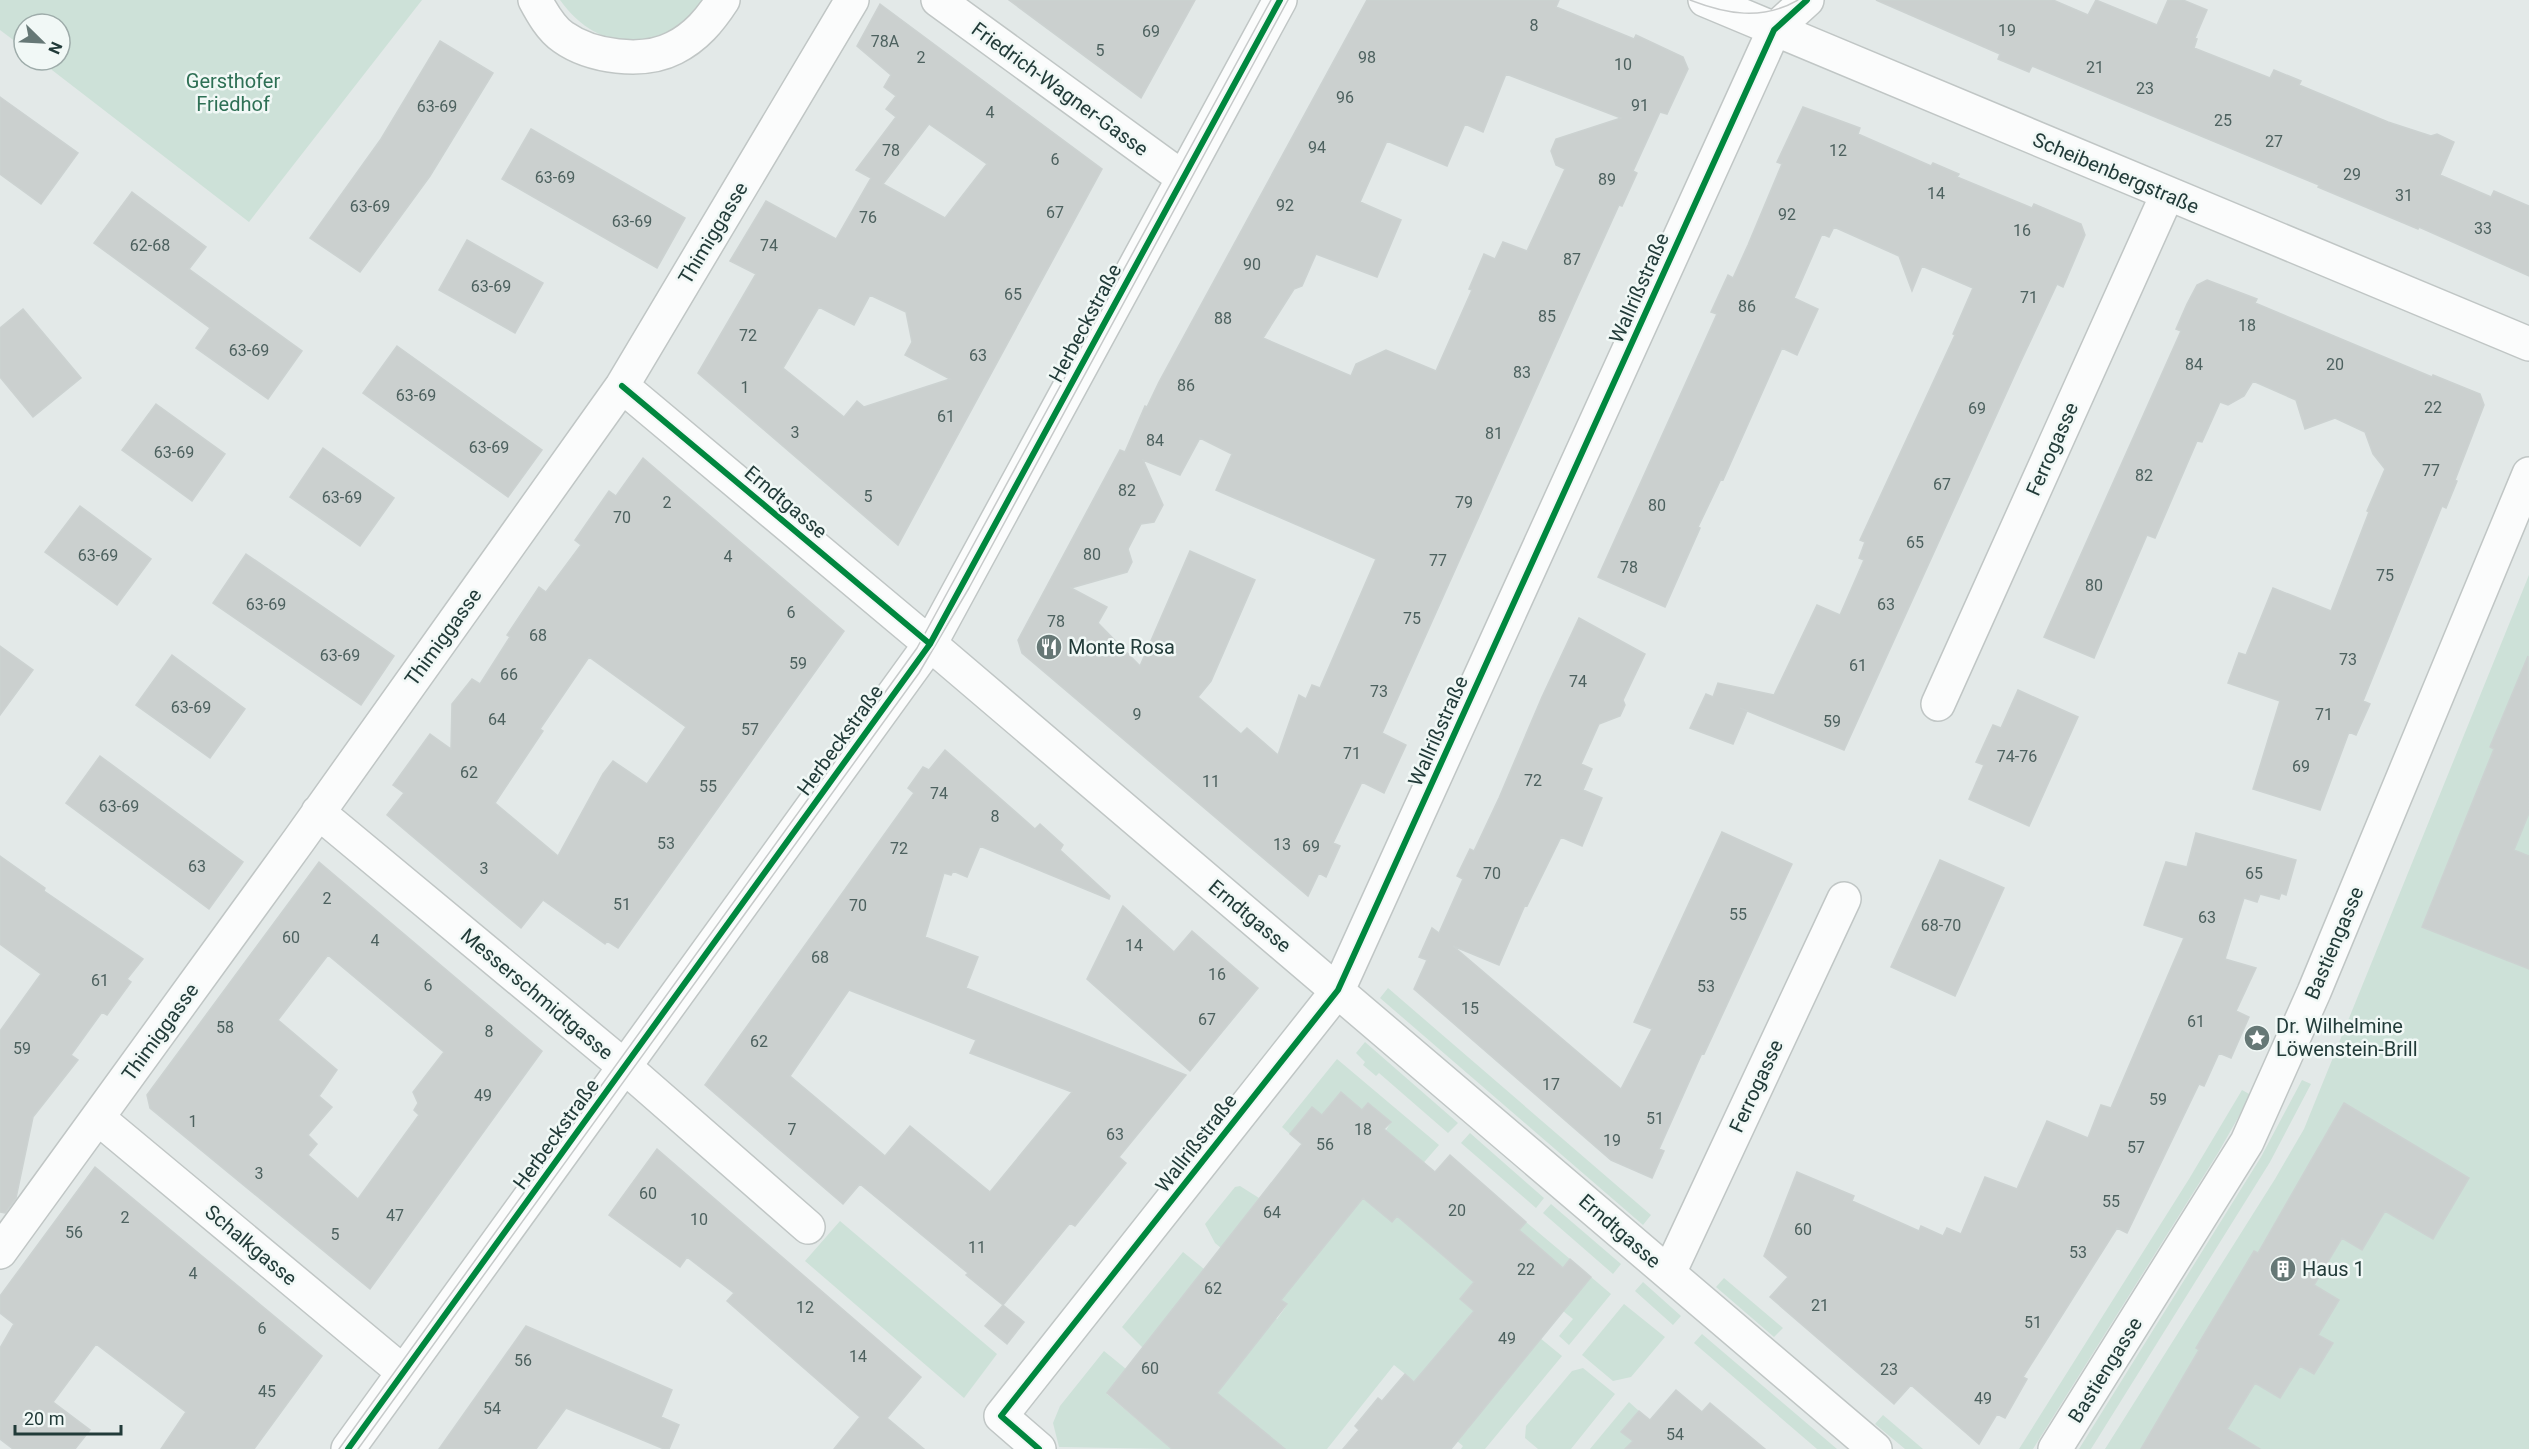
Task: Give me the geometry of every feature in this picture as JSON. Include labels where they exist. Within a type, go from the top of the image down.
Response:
[{"type":"street","points":[[535,0],[544,17],[562,37],[595,51],[626,58],[648,57],[673,49],[692,38],[710,20],[723,0]]},
{"type":"street","name":"Thimiggasse","points":[[0,1252],[622,386],[852,0]]},
{"type":"street","name":"Friedrich-Wagner-Gasse","points":[[938,0],[1183,178]]},
{"type":"street","name":"Herbeckstraße","points":[[348,1449],[930,644],[1280,0]]},
{"type":"street","name":"Scheibenbergstraße","points":[[1705,0],[2167,195],[2529,344]]},
{"type":"street","name":"Wallrißstraße","points":[[1039,1449],[1001,1416],[1338,990],[1774,30],[1807,0]]},
{"type":"street","name":"Ferrogasse","points":[[1938,704],[2167,195]]},
{"type":"street","name":"Erndtgasse","points":[[622,386],[1338,990],[1875,1449]]},
{"type":"street","name":"Bastiengasse","points":[[2055,1449],[2247,1142],[2319,981],[2529,474]]},
{"type":"street","name":"Messerschmidtgasse","points":[[318,812],[625,1067],[808,1227]]},
{"type":"street","name":"Ferrogasse","points":[[1669,1273],[1844,899]]},
{"type":"street","name":"Schalkgasse","points":[[98,1118],[403,1372]]},
{"type":"green space","name":"Gersthofer Friedhof","points":[[0,0],[422,0],[249,222],[55,72],[72,72],[72,12],[12,12],[12,39],[0,30]]},
{"type":"green space","points":[[560,0],[710,0],[693,17],[674,30],[654,38],[634,41],[614,39],[595,32],[576,19]]},
{"type":"green space","points":[[2529,575],[2529,1449],[2105,1449],[2304,1129]]},
{"type":"green space","points":[[1388,988],[1651,1215],[1643,1225],[1380,998]]},
{"type":"green space","points":[[1365,1042],[1458,1123],[1448,1133],[1379,1073],[1376,1076],[1363,1065],[1365,1062],[1356,1053]]},
{"type":"green space","points":[[1337,1059],[1439,1145],[1381,1212],[1392,1222],[1397,1216],[1457,1268],[1477,1278],[1460,1299],[1474,1311],[1420,1386],[1394,1365],[1327,1449],[1285,1449],[1228,1402],[1212,1403],[1226,1367],[1236,1362],[1254,1345],[1270,1314],[1277,1319],[1287,1305],[1281,1300],[1294,1283],[1391,1122],[1368,1103],[1362,1110],[1341,1092],[1322,1115],[1312,1107],[1290,1134],[1282,1127]]},
{"type":"green space","points":[[2302,1080],[2311,1084],[2270,1162],[2091,1449],[2079,1449],[2261,1157]]},
{"type":"green space","points":[[2242,1090],[2251,1095],[2218,1153],[2033,1449],[2019,1449],[2189,1179]]},
{"type":"green space","points":[[1470,1133],[1544,1198],[1536,1208],[1461,1143]]},
{"type":"green space","points":[[1240,1186],[1259,1198],[1221,1248],[1215,1243],[1205,1224],[1235,1187]]},
{"type":"green space","points":[[1551,1204],[1621,1264],[1613,1274],[1543,1213]]},
{"type":"green space","points":[[840,1221],[997,1354],[964,1398],[805,1261]]},
{"type":"green space","points":[[1526,1222],[1570,1259],[1563,1268],[1519,1230]]},
{"type":"green space","points":[[1183,1252],[1204,1269],[1143,1348],[1122,1327]]},
{"type":"green space","points":[[1591,1277],[1611,1294],[1569,1345],[1559,1336],[1573,1319],[1563,1311]]},
{"type":"green space","points":[[1724,1278],[1783,1328],[1774,1337],[1716,1287]]},
{"type":"green space","points":[[1643,1282],[1681,1316],[1673,1325],[1635,1291]]},
{"type":"green space","points":[[1624,1304],[1665,1337],[1631,1377],[1613,1381],[1582,1355]]},
{"type":"green space","points":[[1702,1334],[1837,1449],[1817,1449],[1694,1343]]},
{"type":"green space","points":[[1540,1338],[1562,1356],[1485,1449],[1461,1449],[1463,1446],[1457,1441],[1469,1428],[1467,1426]]},
{"type":"green space","points":[[1104,1351],[1126,1369],[1107,1394],[1172,1449],[1059,1447],[1053,1423],[1060,1406]]},
{"type":"green space","points":[[1583,1368],[1615,1394],[1571,1449],[1538,1449],[1525,1438],[1526,1426],[1572,1371]]},
{"type":"green space","points":[[1629,1402],[1639,1411],[1622,1431],[1633,1441],[1627,1449],[1590,1449]]},
{"type":"green space","points":[[1883,1415],[1923,1449],[1905,1449],[1875,1424]]},
{"type":"building","points":[[1009,0],[1195,0],[1141,98]]},
{"type":"building","points":[[1367,0],[1559,0],[1556,7],[1634,39],[1636,35],[1683,57],[1688,69],[1667,114],[1660,112],[1633,171],[1637,173],[1622,206],[1619,205],[1382,733],[1406,745],[1384,793],[1362,782],[1333,843],[1340,846],[1326,877],[1319,873],[1308,896],[1022,653],[1018,640],[1120,450],[1125,452],[1145,406],[1147,407]],"holes":[[[1506,74],[1621,118],[1556,139],[1551,151],[1556,165],[1565,169],[1527,251],[1503,242],[1495,259],[1484,254],[1469,289],[1472,290],[1436,371],[1386,350],[1356,364],[1351,376],[1263,338],[1294,289],[1302,286],[1316,254],[1377,277],[1401,220],[1360,202],[1387,141],[1447,166],[1465,124],[1483,132]],[[1200,438],[1232,454],[1216,490],[1376,559],[1320,688],[1312,685],[1306,699],[1299,695],[1278,755],[1247,728],[1241,734],[1198,697],[1211,681],[1255,580],[1190,551],[1140,666],[1098,623],[1107,607],[1071,588],[1127,572],[1132,562],[1128,549],[1141,524],[1154,522],[1163,505],[1143,460],[1180,475]]]},
{"type":"building","points":[[1876,0],[2053,0],[2088,15],[2096,0],[2157,25],[2168,0],[2183,0],[2207,10],[2195,38],[2197,39],[2194,48],[2270,78],[2274,70],[2301,81],[2299,85],[2388,122],[2431,136],[2437,134],[2454,142],[2440,175],[2491,197],[2494,191],[2529,206],[2529,276],[2419,227],[2418,229],[2318,187],[2319,185],[2032,66],[2029,72],[1998,59],[2000,54]]},
{"type":"building","points":[[880,4],[1102,169],[898,545],[698,373],[756,274],[730,261],[766,201],[836,239],[871,178],[856,170],[896,117],[886,109],[896,96],[884,87],[891,75],[857,46]],"holes":[[[929,124],[987,164],[945,218],[883,184]],[[870,295],[906,312],[912,342],[905,355],[950,379],[864,407],[857,401],[844,417],[783,368],[819,307],[854,325]]]},
{"type":"building","points":[[440,41],[493,73],[430,176],[360,272],[310,238],[381,139]]},
{"type":"building","points":[[0,97],[78,153],[41,204],[0,174]]},
{"type":"building","points":[[1803,107],[1860,128],[1858,134],[1931,166],[1933,163],[1959,174],[1957,177],[2032,208],[2034,204],[2081,224],[2085,235],[2063,287],[2057,284],[2020,363],[1844,750],[1740,708],[1747,711],[1733,744],[1690,728],[1706,694],[1713,697],[1718,683],[1774,695],[1817,605],[1840,615],[1864,560],[1859,558],[1865,542],[1860,540],[1955,335],[1953,334],[1973,288],[1922,266],[1912,291],[1899,256],[1834,227],[1829,237],[1822,234],[1794,298],[1818,309],[1797,355],[1782,348],[1723,480],[1721,479],[1698,527],[1700,528],[1665,607],[1598,577],[1717,314],[1711,312],[1728,275],[1733,278],[1748,245],[1782,164],[1777,162]]},
{"type":"building","points":[[531,129],[685,218],[657,268],[502,179]]},
{"type":"building","points":[[132,192],[206,247],[189,269],[302,351],[268,399],[196,348],[210,328],[94,243]]},
{"type":"building","points":[[467,240],[543,283],[515,333],[439,290]]},
{"type":"building","points":[[2207,280],[2257,299],[2255,303],[2432,377],[2433,375],[2480,394],[2484,405],[2446,508],[2442,506],[2363,701],[2370,704],[2356,735],[2349,732],[2320,810],[2253,789],[2280,701],[2228,683],[2239,653],[2246,655],[2273,588],[2331,611],[2369,512],[2367,511],[2385,469],[2373,454],[2365,432],[2335,418],[2305,429],[2296,400],[2253,381],[2244,396],[2228,405],[2220,402],[2202,442],[2197,441],[2155,538],[2147,535],[2094,658],[2044,637],[2181,331],[2176,329],[2187,304],[2197,285]]},
{"type":"building","points":[[23,309],[81,378],[33,417],[0,377],[0,328]]},
{"type":"building","points":[[397,346],[542,450],[508,497],[363,393]]},
{"type":"building","points":[[156,404],[225,454],[192,501],[122,450]]},
{"type":"building","points":[[323,448],[394,498],[360,546],[290,497]]},
{"type":"building","points":[[643,458],[844,631],[618,948],[607,941],[605,944],[543,900],[521,928],[387,815],[404,793],[393,785],[430,734],[451,749],[452,704],[472,679],[480,684],[510,637],[507,635],[539,587],[546,592],[581,545],[575,540],[609,491],[616,496]],"holes":[[[589,657],[686,727],[647,784],[613,761],[603,774],[558,856],[495,803],[543,731],[540,729]]]},
{"type":"building","points":[[80,506],[151,559],[117,605],[45,552]]},
{"type":"building","points":[[246,554],[394,656],[361,705],[213,603]]},
{"type":"building","points":[[1579,618],[1645,654],[1623,700],[1625,705],[1620,716],[1599,724],[1581,764],[1592,769],[1583,790],[1602,798],[1582,846],[1561,837],[1527,906],[1525,905],[1499,965],[1453,946],[1621,1089],[1652,1029],[1634,1022],[1722,832],[1792,864],[1659,1149],[1664,1151],[1652,1178],[1611,1160],[1414,989],[1427,960],[1419,957],[1432,928],[1439,933],[1463,879],[1457,876],[1470,849],[1474,851]]},
{"type":"building","points":[[0,646],[33,670],[0,715]]},
{"type":"building","points":[[172,655],[245,709],[210,758],[136,705]]},
{"type":"building","points":[[2528,656],[2529,813],[2514,850],[2529,856],[2529,969],[2422,927],[2494,749],[2490,747]]},
{"type":"building","points":[[2018,690],[2078,717],[2029,826],[1969,799],[1984,765],[1976,762],[1993,725],[2001,728]]},
{"type":"building","points":[[945,750],[1035,829],[1040,824],[1063,845],[1060,850],[1110,896],[1109,899],[980,846],[967,877],[953,871],[951,875],[944,873],[925,937],[978,957],[966,988],[1186,1075],[1119,1157],[1126,1163],[1075,1226],[1070,1223],[1003,1305],[966,1275],[968,1273],[860,1184],[843,1204],[705,1085],[914,793],[908,788],[923,767],[929,770]],"holes":[[[849,990],[976,1040],[970,1053],[1072,1092],[990,1192],[910,1126],[885,1156],[790,1076]]]},
{"type":"building","points":[[100,756],[243,862],[209,909],[66,803]]},
{"type":"building","points":[[2196,833],[2296,860],[2286,895],[2281,893],[2279,899],[2260,894],[2257,902],[2244,898],[2225,959],[2256,968],[2236,1011],[2249,1017],[2231,1058],[2219,1053],[2204,1086],[2199,1084],[2127,1233],[2117,1228],[2023,1377],[2027,1379],[2005,1418],[1997,1414],[1979,1444],[1911,1385],[1894,1404],[1770,1297],[1788,1277],[1764,1256],[1797,1172],[1854,1196],[1852,1201],[1919,1231],[1921,1226],[1943,1236],[1947,1228],[1961,1234],[1985,1177],[2017,1189],[2047,1121],[2088,1138],[2101,1105],[2111,1108],[2184,938],[2144,925],[2166,862],[2187,867]]},
{"type":"building","points":[[0,856],[45,888],[44,891],[143,959],[127,979],[131,982],[107,1015],[102,1012],[71,1055],[78,1060],[33,1117],[16,1198],[5,1213],[0,1212],[0,1031],[41,974],[0,944]]},
{"type":"building","points":[[1940,860],[2004,888],[1955,996],[1891,967]]},
{"type":"building","points":[[319,862],[542,1051],[370,1289],[150,1108],[147,1095]],"holes":[[[328,955],[444,1052],[413,1092],[418,1103],[414,1110],[419,1115],[358,1199],[308,1155],[317,1144],[308,1135],[332,1107],[319,1096],[337,1070],[278,1020]]]},
{"type":"building","points":[[1123,906],[1174,952],[1192,931],[1258,988],[1190,1071],[1087,979]]},
{"type":"building","points":[[1341,1092],[1362,1110],[1368,1103],[1391,1122],[1384,1129],[1435,1172],[1450,1155],[1526,1222],[1519,1230],[1563,1268],[1570,1259],[1591,1277],[1451,1449],[1343,1449],[1359,1430],[1355,1426],[1378,1398],[1382,1401],[1405,1374],[1414,1382],[1474,1311],[1460,1299],[1474,1282],[1397,1216],[1392,1222],[1363,1198],[1281,1300],[1287,1304],[1217,1393],[1285,1449],[1172,1449],[1107,1393],[1302,1144],[1290,1134],[1312,1107],[1322,1115]]},
{"type":"building","name":"Haus 1","points":[[2344,1103],[2469,1178],[2433,1239],[2385,1211],[2362,1250],[2342,1238],[2314,1285],[2339,1300],[2318,1335],[2333,1343],[2314,1374],[2300,1366],[2280,1398],[2255,1383],[2227,1429],[2260,1449],[2141,1449],[2199,1350],[2196,1348],[2254,1251],[2258,1253]]},
{"type":"building","points":[[657,1149],[921,1377],[887,1418],[924,1449],[834,1449],[860,1417],[727,1301],[734,1293],[687,1257],[680,1267],[609,1215]]},
{"type":"building","points":[[95,1167],[322,1356],[254,1449],[161,1449],[186,1412],[96,1344],[53,1402],[90,1430],[75,1449],[13,1449],[0,1439],[0,1348],[14,1324],[0,1313],[0,1296]]},
{"type":"building","points":[[1003,1305],[1024,1322],[1007,1344],[985,1326]]},
{"type":"building","points":[[526,1326],[672,1390],[661,1417],[679,1425],[669,1449],[664,1449],[566,1408],[536,1449],[439,1449]]},
{"type":"building","points":[[1676,1390],[1702,1412],[1710,1403],[1765,1449],[1625,1449],[1633,1441],[1621,1432],[1639,1411],[1650,1420]]},
{"type":"tram line","points":[[339,1449],[917,648],[1271,0]]},
{"type":"tram line","points":[[358,1449],[919,673],[969,588],[1288,0]]},
{"type":"tram line","points":[[1690,0],[1717,9],[1744,13],[1771,11],[1798,0]]},
{"type":"cycle path","points":[[348,1449],[930,644],[1280,0]]},
{"type":"cycle path","points":[[1039,1449],[1001,1416],[1338,990],[1774,30],[1807,0]]},
{"type":"cycle path","points":[[622,386],[930,644]]},
{"type":"place","name":"Monte Rosa","points":[[1049,647]]},
{"type":"place","name":"Dr. Wilhelmine Löwenstein-Brill","points":[[2257,1038]]},
{"type":"place","name":"Haus 1","points":[[2283,1269]]}]
